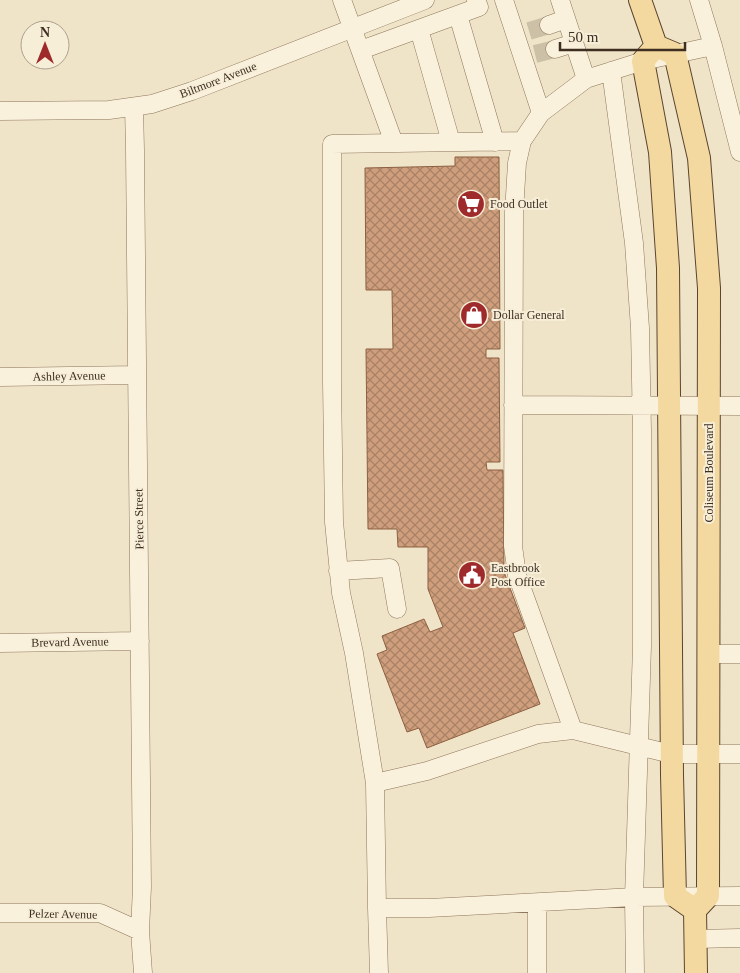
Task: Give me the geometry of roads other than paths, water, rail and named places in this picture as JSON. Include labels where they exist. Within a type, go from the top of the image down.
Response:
[{"type":"main road","name":"Coliseum Boulevard","points":[[645,1],[658,54],[699,158],[709,288],[708,754],[701,903],[695,939],[696,973]]},
{"type":"main road","name":"Coliseum Boulevard","points":[[658,54],[660,152],[668,268],[671,754],[675,896]]},
{"type":"main road","points":[[675,896],[701,903]]},
{"type":"street","points":[[342,0],[394,143]]},
{"type":"street","name":"Biltmore Avenue","points":[[0,111],[109,110],[152,104],[192,91],[425,0]]},
{"type":"street","points":[[361,50],[458,15],[477,4],[503,0],[522,34],[529,56],[541,113]]},
{"type":"street","points":[[560,0],[586,79]]},
{"type":"street","points":[[699,0],[713,46],[740,152]]},
{"type":"street","points":[[458,15],[495,142]]},
{"type":"street","points":[[549,25],[566,19]]},
{"type":"street","points":[[419,29],[451,142]]},
{"type":"street","points":[[555,49],[574,43]]},
{"type":"street","points":[[573,730],[517,574],[513,546],[514,212],[517,163],[522,141],[541,113],[586,79],[658,54],[713,46]]},
{"type":"street","points":[[611,71],[634,243],[639,319],[642,646],[634,896],[635,973]]},
{"type":"street","name":"Pierce Street","points":[[134,107],[136,150],[142,887],[140,931]]},
{"type":"street","points":[[379,973],[375,783],[354,653],[341,593],[334,522],[332,144],[522,141]]},
{"type":"street","name":"Ashley Avenue","points":[[0,377],[137,374]]},
{"type":"street","points":[[513,405],[641,404],[740,406]]},
{"type":"street","points":[[338,571],[390,568],[397,609]]},
{"type":"street","name":"Brevard Avenue","points":[[0,644],[140,641]]},
{"type":"street","points":[[708,654],[740,654]]},
{"type":"street","points":[[375,783],[427,771],[538,734],[573,730],[671,754],[740,754]]},
{"type":"street","points":[[378,908],[429,908],[634,896],[675,896]]},
{"type":"street","points":[[701,903],[740,896]]},
{"type":"street","points":[[537,903],[538,973]]},
{"type":"street","name":"Pelzer Avenue","points":[[0,913],[100,913],[140,931]]},
{"type":"street","points":[[140,931],[143,973]]},
{"type":"street","points":[[695,939],[740,938]]},
{"type":"tunnel","points":[[529,31],[549,25]]},
{"type":"tunnel","points":[[535,54],[555,49]]},
{"type":"place","name":"Food Outlet","points":[[471,204]]},
{"type":"place","name":"Dollar General","points":[[474,315]]},
{"type":"place","name":"Eastbrook Post Office","points":[[472,575]]}]
